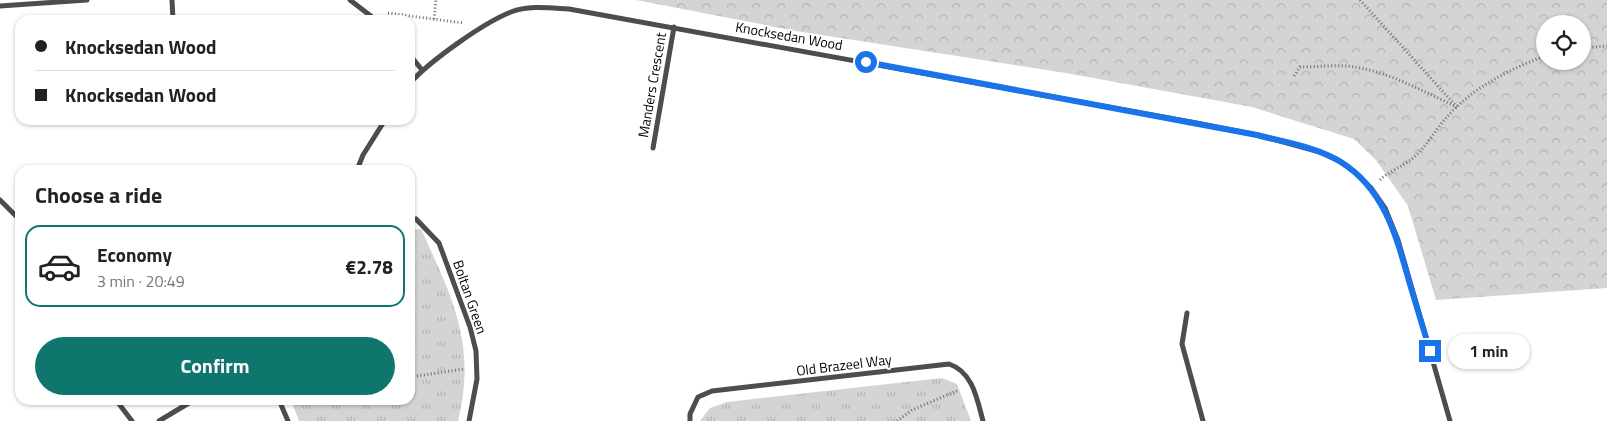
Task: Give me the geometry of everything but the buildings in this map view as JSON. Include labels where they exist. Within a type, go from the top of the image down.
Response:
[{"type":"street","points":[[0,6],[87,0]]},
{"type":"street","points":[[172,0],[173,15]]},
{"type":"street","points":[[350,0],[370,15]]},
{"type":"street","name":"Knocksedan Wood","points":[[415,78],[422,70],[486,26],[512,12],[540,7],[602,14],[1257,135],[1320,152],[1340,161],[1356,172],[1371,188],[1384,208],[1398,240],[1450,421]]},
{"type":"street","name":"Manders Crescent","points":[[652,148],[674,27]]},
{"type":"street","points":[[415,61],[422,70]]},
{"type":"street","points":[[359,165],[382,125]]},
{"type":"street","points":[[0,200],[15,215]]},
{"type":"street","name":"Boltan Green","points":[[416,219],[439,243],[470,327],[476,351],[476,369],[475,399],[469,421]]},
{"type":"street","points":[[1187,313],[1182,331],[1182,344],[1202,421]]},
{"type":"street","name":"Old Brazeel Way","points":[[690,421],[690,414],[698,398],[722,390],[949,364],[959,367],[972,386],[983,421]]},
{"type":"street","points":[[120,405],[132,421]]},
{"type":"street","points":[[159,421],[186,405]]},
{"type":"street","points":[[281,405],[288,421]]},
{"type":"path","points":[[434,19],[436,0]]},
{"type":"path","points":[[1360,0],[1457,107]]},
{"type":"path","points":[[365,10],[403,15]]},
{"type":"path","points":[[415,17],[486,26]]},
{"type":"path","points":[[1591,47],[1607,46]]},
{"type":"path","points":[[1371,188],[1390,171],[1410,161],[1457,107],[1496,78],[1536,60]]},
{"type":"path","points":[[1294,76],[1300,67],[1347,66],[1368,70],[1401,81],[1457,107]]},
{"type":"path","points":[[415,375],[476,369]]},
{"type":"path","points":[[897,421],[912,410],[953,391],[972,386]]},
{"type":"green space","points":[[636,0],[1607,0],[1607,288],[1436,300],[1408,206],[1376,160],[1354,139],[1252,107],[1066,73],[796,31]]},
{"type":"green space","points":[[421,229],[443,277],[458,322],[463,344],[465,368],[458,421],[299,421],[293,405],[415,405],[415,230]]},
{"type":"green space","points":[[942,378],[957,384],[971,421],[700,421],[710,408],[727,402]]},
{"type":"route","points":[[866,62],[1153,114],[1257,135],[1320,152],[1340,161],[1356,172],[1371,188],[1384,208],[1398,240],[1430,351]]}]
